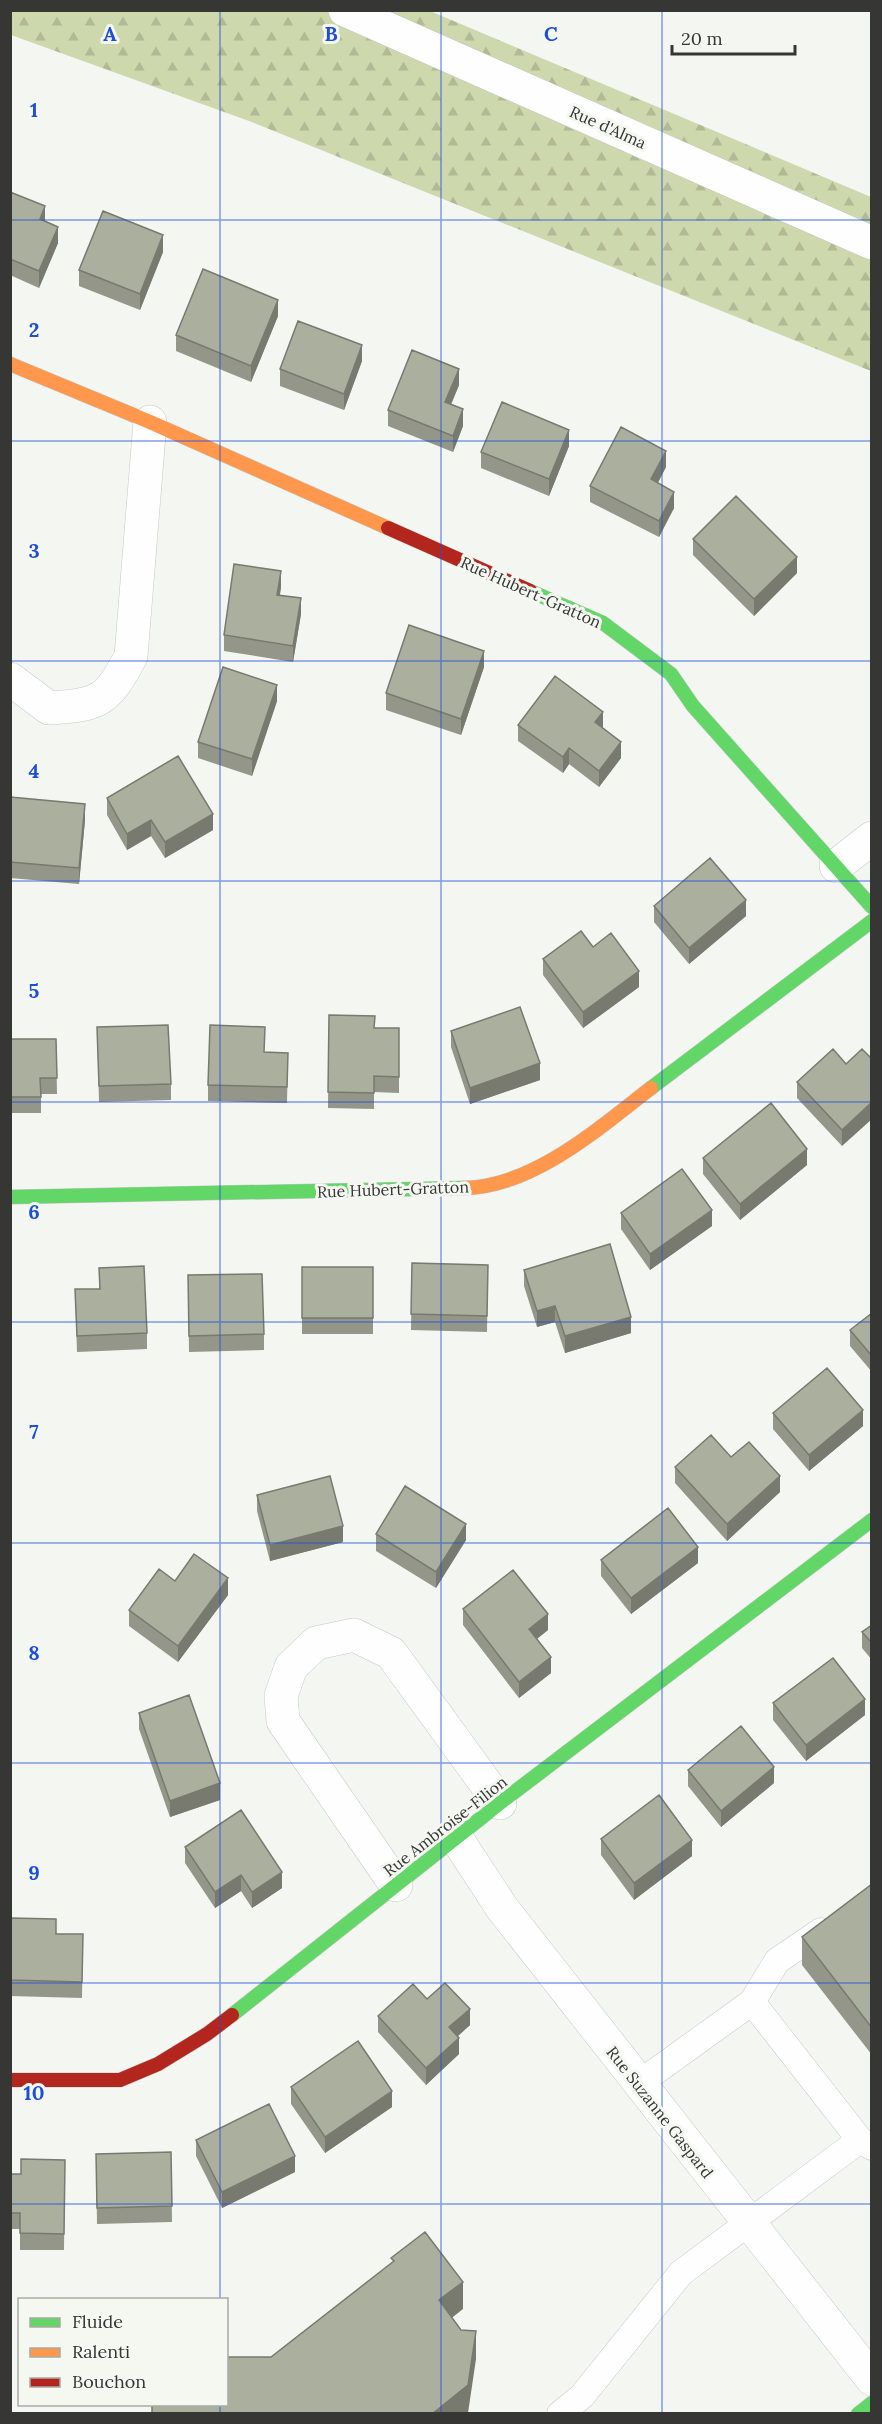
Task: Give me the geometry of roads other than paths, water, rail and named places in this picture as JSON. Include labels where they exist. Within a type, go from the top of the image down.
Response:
[{"type":"street","name":"Rue d'Alma","points":[[345,10],[872,243]]},
{"type":"street","name":"Rue Hubert-Gratton","points":[[11,365],[150,422],[603,623],[671,674],[693,706],[872,907]]},
{"type":"street","points":[[10,679],[49,708],[87,706],[115,687],[131,656],[150,422]]},
{"type":"street","points":[[836,866],[872,838]]},
{"type":"street","name":"Rue Hubert-Gratton","points":[[10,1197],[473,1188],[531,1172],[590,1135],[872,921]]},
{"type":"street","name":"Rue Ambroise-Filion","points":[[10,2080],[120,2080],[158,2064],[207,2034],[500,1803],[872,1520]]},
{"type":"street","points":[[396,1884],[283,1721],[281,1696],[291,1667],[316,1642],[354,1635],[391,1653],[500,1803]]},
{"type":"street","name":"Rue Suzanne Gaspard","points":[[457,1839],[502,1908],[872,2379]]},
{"type":"street","points":[[858,2414],[872,2403]]},
{"type":"lane","points":[[638,2084],[752,2002],[777,1961],[821,1931]]},
{"type":"lane","points":[[560,2414],[582,2396],[681,2273],[748,2223],[866,2144],[752,2002]]}]
